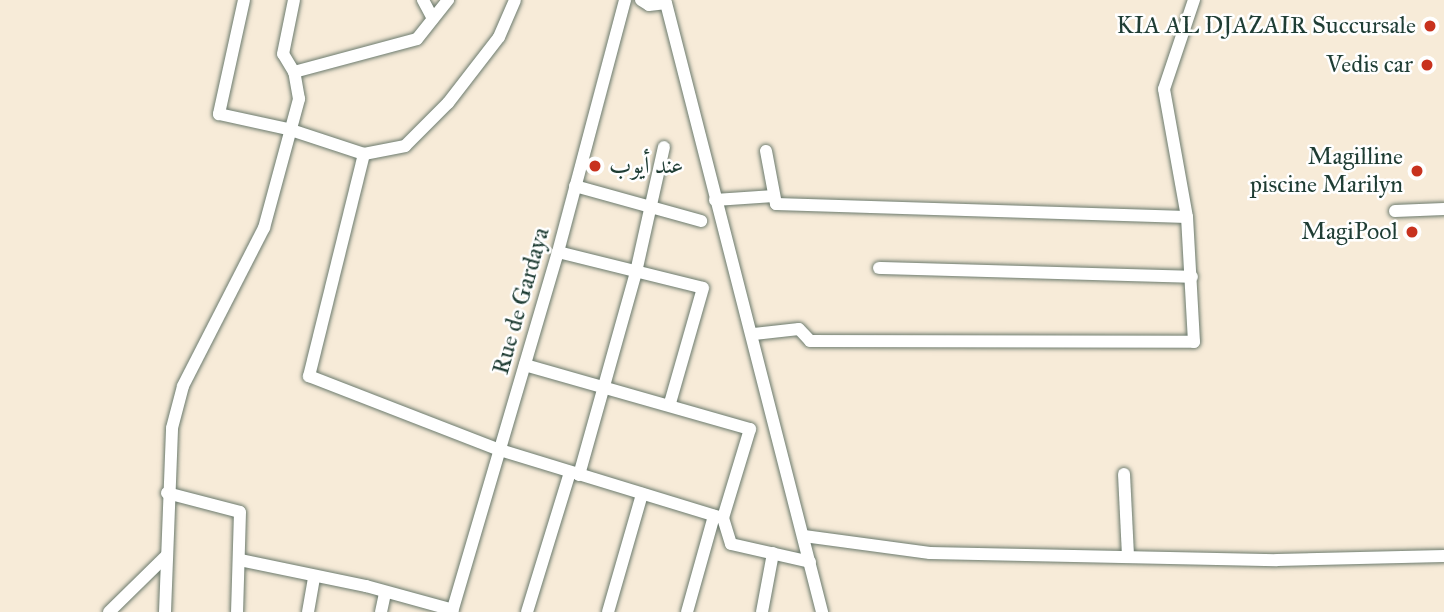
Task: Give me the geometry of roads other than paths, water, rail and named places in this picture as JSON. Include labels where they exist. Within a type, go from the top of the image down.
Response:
[{"type":"street","points":[[244,0],[219,114],[288,129],[364,154],[405,146],[448,103],[499,37],[515,0]]},
{"type":"street","points":[[166,612],[167,493],[172,428],[183,386],[264,229],[288,129],[299,99],[294,72],[283,54],[294,0]]},
{"type":"street","points":[[423,0],[433,19]]},
{"type":"street","points":[[294,72],[417,39],[448,0]]},
{"type":"street","name":"Rue de Gardaya","points":[[452,611],[558,252],[625,0]]},
{"type":"street","points":[[641,0],[649,5],[666,3],[715,200],[754,334],[822,612]]},
{"type":"street","points":[[754,334],[799,329],[810,341],[1191,344],[1196,337],[1187,217],[1164,89],[1194,0]]},
{"type":"street","points":[[527,612],[604,386],[653,208],[664,147]]},
{"type":"street","points":[[766,151],[776,204],[1187,217]]},
{"type":"street","points":[[364,154],[309,376],[500,450],[719,517],[731,544],[810,562]]},
{"type":"street","points":[[575,186],[701,221]]},
{"type":"street","points":[[715,200],[774,196]]},
{"type":"street","points":[[1395,211],[1444,209]]},
{"type":"street","points":[[558,252],[703,288],[670,403]]},
{"type":"street","points":[[879,268],[1192,277]]},
{"type":"street","points":[[525,365],[670,403],[750,429],[687,612]]},
{"type":"street","points":[[1124,474],[1128,557]]},
{"type":"street","points":[[167,493],[240,512],[237,612]]},
{"type":"street","points":[[608,612],[642,494]]},
{"type":"street","points":[[804,536],[930,553],[1276,560],[1444,556]]},
{"type":"street","points":[[762,612],[773,553]]},
{"type":"street","points":[[108,612],[166,556]]},
{"type":"street","points":[[240,560],[452,611]]},
{"type":"street","points":[[308,612],[314,579]]},
{"type":"street","points":[[381,612],[385,593]]},
{"type":"place","name":"KIA AL DJAZAIR Succursale","points":[[1430,26]]},
{"type":"place","name":"Vedis car","points":[[1427,65]]},
{"type":"place","name":"عند أيوب","points":[[595,166]]},
{"type":"place","name":"Magilline piscine Marilyn","points":[[1417,171]]},
{"type":"place","name":"MagiPool","points":[[1412,232]]}]
